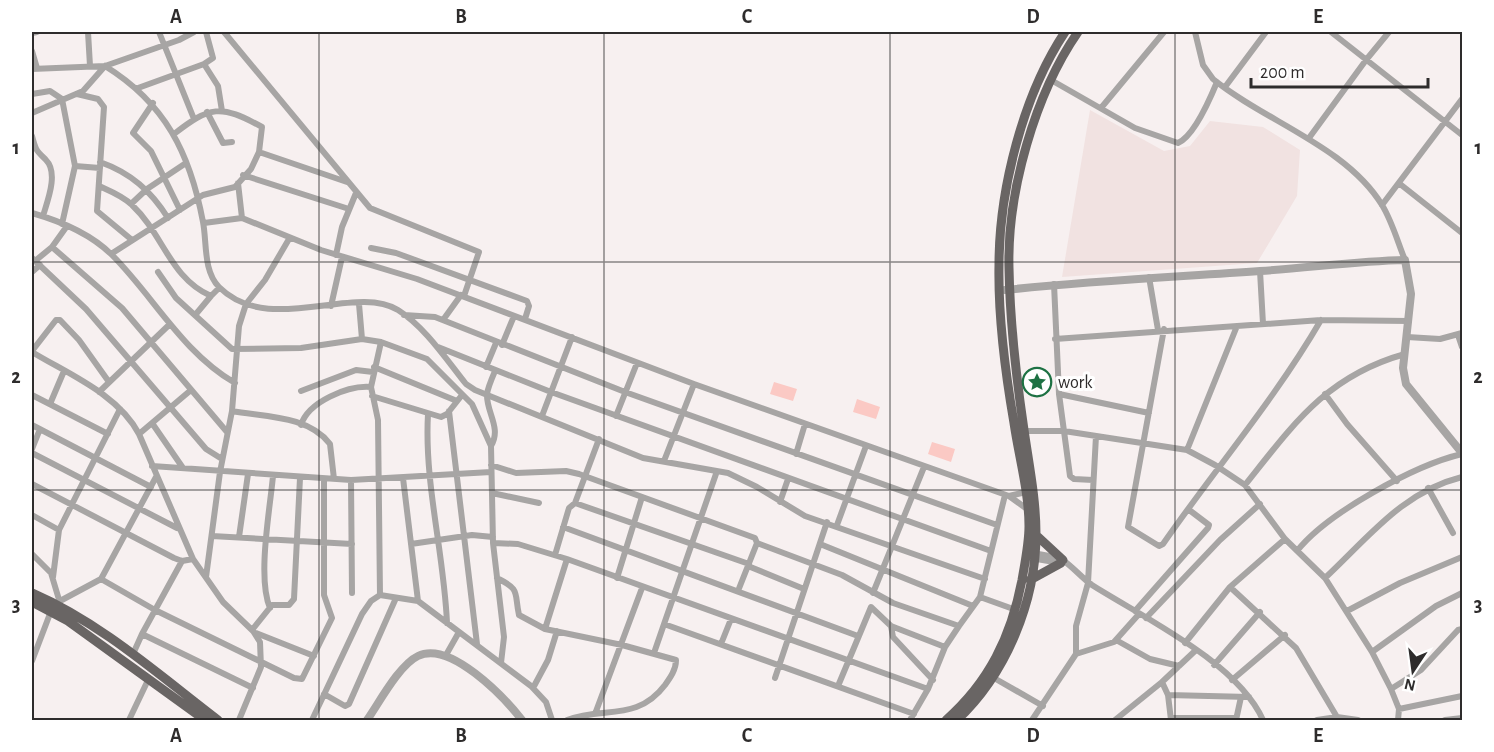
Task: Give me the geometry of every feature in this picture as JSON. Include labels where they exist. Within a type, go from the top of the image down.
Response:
[{"type":"main road","points":[[957,720],[978,699],[994,678],[1009,650],[1030,580],[1026,492],[1011,409],[1000,239],[1005,191],[1033,97],[1065,32]]},
{"type":"main road","points":[[946,720],[973,694],[990,671],[1016,609],[1036,536],[1035,502],[1004,290],[1016,193],[1037,117],[1051,80],[1078,32]]},
{"type":"main road","points":[[1005,191],[1016,193]]},
{"type":"main road","points":[[1030,580],[1063,562],[1036,536]]},
{"type":"main road","points":[[32,593],[61,604],[133,654],[218,720]]},
{"type":"main road","points":[[32,602],[51,611],[149,678],[205,720]]},
{"type":"street","points":[[32,33],[37,32]]},
{"type":"street","points":[[88,32],[90,66]]},
{"type":"street","points":[[159,32],[194,119]]},
{"type":"street","points":[[32,51],[34,68],[105,66],[164,46],[195,32]]},
{"type":"street","points":[[138,88],[204,64],[213,58],[206,32]]},
{"type":"street","points":[[224,32],[370,209],[479,252],[470,281],[462,296],[443,320]]},
{"type":"street","points":[[1101,108],[1164,32]]},
{"type":"street","points":[[1195,32],[1203,65],[1217,82],[1309,138],[1350,170],[1382,205],[1405,260],[1410,288],[1404,373],[1409,390],[1444,427],[1462,453],[1443,458],[1333,516],[1310,535],[1297,551]]},
{"type":"street","points":[[1225,87],[1266,32]]},
{"type":"street","points":[[1331,32],[1462,135]]},
{"type":"street","points":[[1309,138],[1389,32]]},
{"type":"street","points":[[204,64],[218,86],[222,111]]},
{"type":"street","points":[[105,66],[138,88],[153,103],[174,134],[198,199],[204,223],[209,268],[219,288],[246,304],[284,310],[360,304],[386,306],[404,315],[436,346],[466,384],[487,394],[644,458],[728,473],[757,487],[805,516],[837,525],[985,579]]},
{"type":"street","points":[[32,113],[77,94],[93,82],[105,66]]},
{"type":"street","points":[[1051,80],[1146,134],[1178,143],[1184,140],[1200,116],[1217,82]]},
{"type":"street","points":[[32,94],[50,91],[63,99],[75,166],[65,225],[52,247],[36,261],[32,272]]},
{"type":"street","points":[[77,94],[98,99],[104,104],[97,211],[132,240]]},
{"type":"street","points":[[1382,205],[1462,99]]},
{"type":"street","points":[[153,103],[133,133],[151,151],[180,210]]},
{"type":"street","points":[[111,254],[206,194],[233,188],[251,169],[259,152],[262,127],[222,111],[207,112],[174,134]]},
{"type":"street","points":[[207,112],[223,143],[232,142]]},
{"type":"street","points":[[32,136],[38,155],[48,163],[51,174],[51,187],[43,216]]},
{"type":"street","points":[[259,152],[348,183]]},
{"type":"street","points":[[131,204],[164,176],[186,163]]},
{"type":"street","points":[[75,166],[100,165],[122,171],[147,189],[168,218]]},
{"type":"street","points":[[243,175],[349,209]]},
{"type":"street","points":[[238,183],[242,218]]},
{"type":"street","points":[[1400,184],[1462,233]]},
{"type":"street","points":[[99,186],[131,204],[152,230],[182,278],[211,296]]},
{"type":"street","points":[[331,306],[349,209],[356,193]]},
{"type":"street","points":[[32,213],[85,234],[111,254],[210,367],[235,383]]},
{"type":"street","points":[[204,223],[242,218],[339,256],[462,296],[636,363],[1007,495],[1027,509]]},
{"type":"street","points":[[206,577],[222,459],[232,411],[239,326],[246,304],[265,280],[290,238]]},
{"type":"street","points":[[52,247],[99,286],[151,341],[227,432]]},
{"type":"street","points":[[371,248],[396,253],[527,301],[529,306],[525,319]]},
{"type":"street","points":[[1004,290],[1054,284],[1260,271],[1361,261],[1405,260]]},
{"type":"street","points":[[36,261],[86,309],[206,449],[222,459]]},
{"type":"street","points":[[1260,271],[1263,324]]},
{"type":"street","points":[[158,272],[171,293],[196,314],[222,342],[236,350],[301,348],[362,339],[381,342],[428,359],[476,412],[491,446]]},
{"type":"street","points":[[1149,277],[1161,329],[1149,413],[1128,529],[1160,546],[1220,468],[1295,362],[1321,320]]},
{"type":"street","points":[[1054,284],[1059,394],[1070,477],[1093,480]]},
{"type":"street","points":[[196,314],[219,288]]},
{"type":"street","points":[[360,304],[362,339]]},
{"type":"street","points":[[404,315],[427,315],[443,320],[499,344],[683,414],[998,525]]},
{"type":"street","points":[[486,367],[514,316]]},
{"type":"street","points":[[109,382],[79,340],[60,320],[56,320],[32,351],[99,392],[120,410],[139,434],[193,559],[224,602],[253,631],[261,648],[262,662],[239,720]]},
{"type":"street","points":[[1055,339],[1161,329],[1321,320],[1409,321]]},
{"type":"street","points":[[99,392],[170,324]]},
{"type":"street","points":[[1187,450],[1237,326]]},
{"type":"street","points":[[1407,337],[1427,340],[1460,334],[1462,347]]},
{"type":"street","points":[[542,416],[572,337]]},
{"type":"street","points":[[380,595],[378,420],[371,387],[373,369],[381,342]]},
{"type":"street","points":[[436,346],[551,392],[991,551]]},
{"type":"street","points":[[1245,485],[1287,433],[1325,394],[1352,374],[1405,354]]},
{"type":"street","points":[[616,416],[636,363]]},
{"type":"street","points":[[302,391],[356,370],[373,369],[457,401]]},
{"type":"street","points":[[50,404],[64,371]]},
{"type":"street","points":[[495,371],[487,394],[495,426],[491,446],[491,469],[493,540],[504,637],[501,663]]},
{"type":"street","points":[[664,461],[694,384]]},
{"type":"street","points":[[301,425],[307,411],[356,386],[371,387]]},
{"type":"street","points":[[139,434],[192,390]]},
{"type":"street","points":[[372,396],[441,417],[449,411],[462,394]]},
{"type":"street","points":[[1059,394],[1149,413]]},
{"type":"street","points":[[1325,394],[1362,442],[1397,481]]},
{"type":"street","points":[[32,395],[108,434]]},
{"type":"street","points":[[53,577],[59,530],[120,410]]},
{"type":"street","points":[[232,411],[275,416],[318,433],[330,444],[333,479]]},
{"type":"street","points":[[449,411],[477,644]]},
{"type":"street","points":[[428,414],[427,453],[440,540],[447,623]]},
{"type":"street","points":[[153,423],[183,468]]},
{"type":"street","points":[[795,454],[805,424]]},
{"type":"street","points":[[32,425],[151,487]]},
{"type":"street","points":[[40,429],[32,451],[85,481],[178,528]]},
{"type":"street","points":[[1024,431],[1064,431],[1187,450],[1245,485],[1285,539],[1325,578],[1347,611],[1391,689],[1399,709],[1398,720]]},
{"type":"street","points":[[1032,720],[1076,654],[1076,626],[1088,583],[1096,436]]},
{"type":"street","points":[[555,555],[570,505],[575,503],[599,439]]},
{"type":"street","points":[[837,525],[866,446]]},
{"type":"street","points":[[728,473],[733,459]]},
{"type":"street","points":[[152,466],[351,480],[430,477],[491,469],[516,473],[566,471],[755,538],[757,543],[842,575],[893,603],[959,626]]},
{"type":"street","points":[[873,593],[924,466]]},
{"type":"street","points":[[654,653],[717,471]]},
{"type":"street","points":[[239,537],[248,474]]},
{"type":"street","points":[[270,608],[266,595],[267,539],[273,476]]},
{"type":"street","points":[[32,554],[43,563],[53,577],[61,604],[101,579],[156,477]]},
{"type":"street","points":[[1325,578],[1395,510],[1428,488],[1462,477]]},
{"type":"street","points":[[253,631],[275,604],[289,605],[294,599],[300,478]]},
{"type":"street","points":[[403,478],[418,601]]},
{"type":"street","points":[[101,579],[155,610],[300,680],[332,618],[324,595],[324,479]]},
{"type":"street","points":[[780,502],[788,479]]},
{"type":"street","points":[[351,480],[352,593]]},
{"type":"street","points":[[32,484],[182,561],[193,559]]},
{"type":"street","points":[[1428,488],[1453,533]]},
{"type":"street","points":[[1007,495],[1026,492]]},
{"type":"street","points":[[492,493],[538,503]]},
{"type":"street","points":[[664,624],[780,664],[912,717],[933,680],[945,647],[980,597],[1007,495]]},
{"type":"street","points":[[617,578],[642,497]]},
{"type":"street","points":[[575,503],[748,565],[804,589]]},
{"type":"street","points":[[1146,618],[1220,540],[1260,504]]},
{"type":"street","points":[[1076,654],[1116,640],[1208,528],[1209,525],[1188,509]]},
{"type":"street","points":[[32,515],[59,530]]},
{"type":"street","points":[[775,678],[827,522]]},
{"type":"street","points":[[563,527],[858,636]]},
{"type":"street","points":[[212,536],[352,544]]},
{"type":"street","points":[[411,543],[465,536],[518,544],[567,559],[672,599],[928,689]]},
{"type":"street","points":[[1185,643],[1230,586],[1285,539]]},
{"type":"street","points":[[738,591],[757,543]]},
{"type":"street","points":[[820,544],[973,606]]},
{"type":"street","points":[[1030,555],[1063,562],[1088,583],[1196,650],[1249,697],[1263,720]]},
{"type":"street","points":[[1347,611],[1400,583],[1462,557]]},
{"type":"street","points":[[545,629],[567,559]]},
{"type":"street","points":[[133,654],[182,561]]},
{"type":"street","points":[[497,578],[513,587],[518,593],[519,615],[545,629],[672,657],[676,662],[673,672],[659,692],[642,706],[567,720]]},
{"type":"street","points":[[1230,586],[1285,635],[1302,656],[1338,719]]},
{"type":"street","points":[[596,714],[642,588]]},
{"type":"street","points":[[1372,652],[1436,606],[1462,592]]},
{"type":"street","points":[[312,720],[362,614],[371,601],[380,595],[418,601],[533,688],[546,702],[552,720]]},
{"type":"street","points":[[980,597],[1016,609]]},
{"type":"street","points":[[324,694],[345,706],[349,704],[396,598]]},
{"type":"street","points":[[838,686],[871,607],[891,626],[945,647]]},
{"type":"street","points":[[32,661],[51,611]]},
{"type":"street","points":[[1214,665],[1260,612]]},
{"type":"street","points":[[721,644],[731,619]]},
{"type":"street","points":[[891,626],[893,637],[933,680]]},
{"type":"street","points":[[1391,689],[1421,670],[1458,630],[1462,629]]},
{"type":"street","points":[[253,631],[314,656]]},
{"type":"street","points":[[533,688],[548,660],[557,631]]},
{"type":"street","points":[[446,655],[459,632]]},
{"type":"street","points":[[142,634],[253,688]]},
{"type":"street","points":[[1232,680],[1285,635]]},
{"type":"street","points":[[1116,640],[1150,659],[1179,666]]},
{"type":"street","points":[[1114,720],[1162,682],[1196,650]]},
{"type":"street","points":[[367,720],[405,666],[417,656],[427,653],[446,655],[493,688],[522,720]]},
{"type":"street","points":[[129,720],[149,678]]},
{"type":"street","points":[[994,678],[1042,706]]},
{"type":"street","points":[[1162,682],[1168,695],[1171,719],[1236,719],[1241,697]]},
{"type":"street","points":[[1168,695],[1249,697]]},
{"type":"street","points":[[1399,709],[1462,696]]},
{"type":"street","points":[[1445,720],[1462,718]]},
{"type":"street","points":[[1317,720],[1358,720]]},
{"type":"shaded area","points":[[1090,110],[1164,151],[1190,146],[1210,121],[1263,127],[1300,150],[1297,196],[1257,263],[1062,277]]},
{"type":"shaded area","points":[[774,382],[797,389],[793,401],[770,394]]},
{"type":"shaded area","points":[[857,399],[880,407],[876,419],[853,412]]},
{"type":"shaded area","points":[[932,442],[955,449],[951,462],[928,454]]},
{"type":"place","name":"work","points":[[1037,382]]}]
